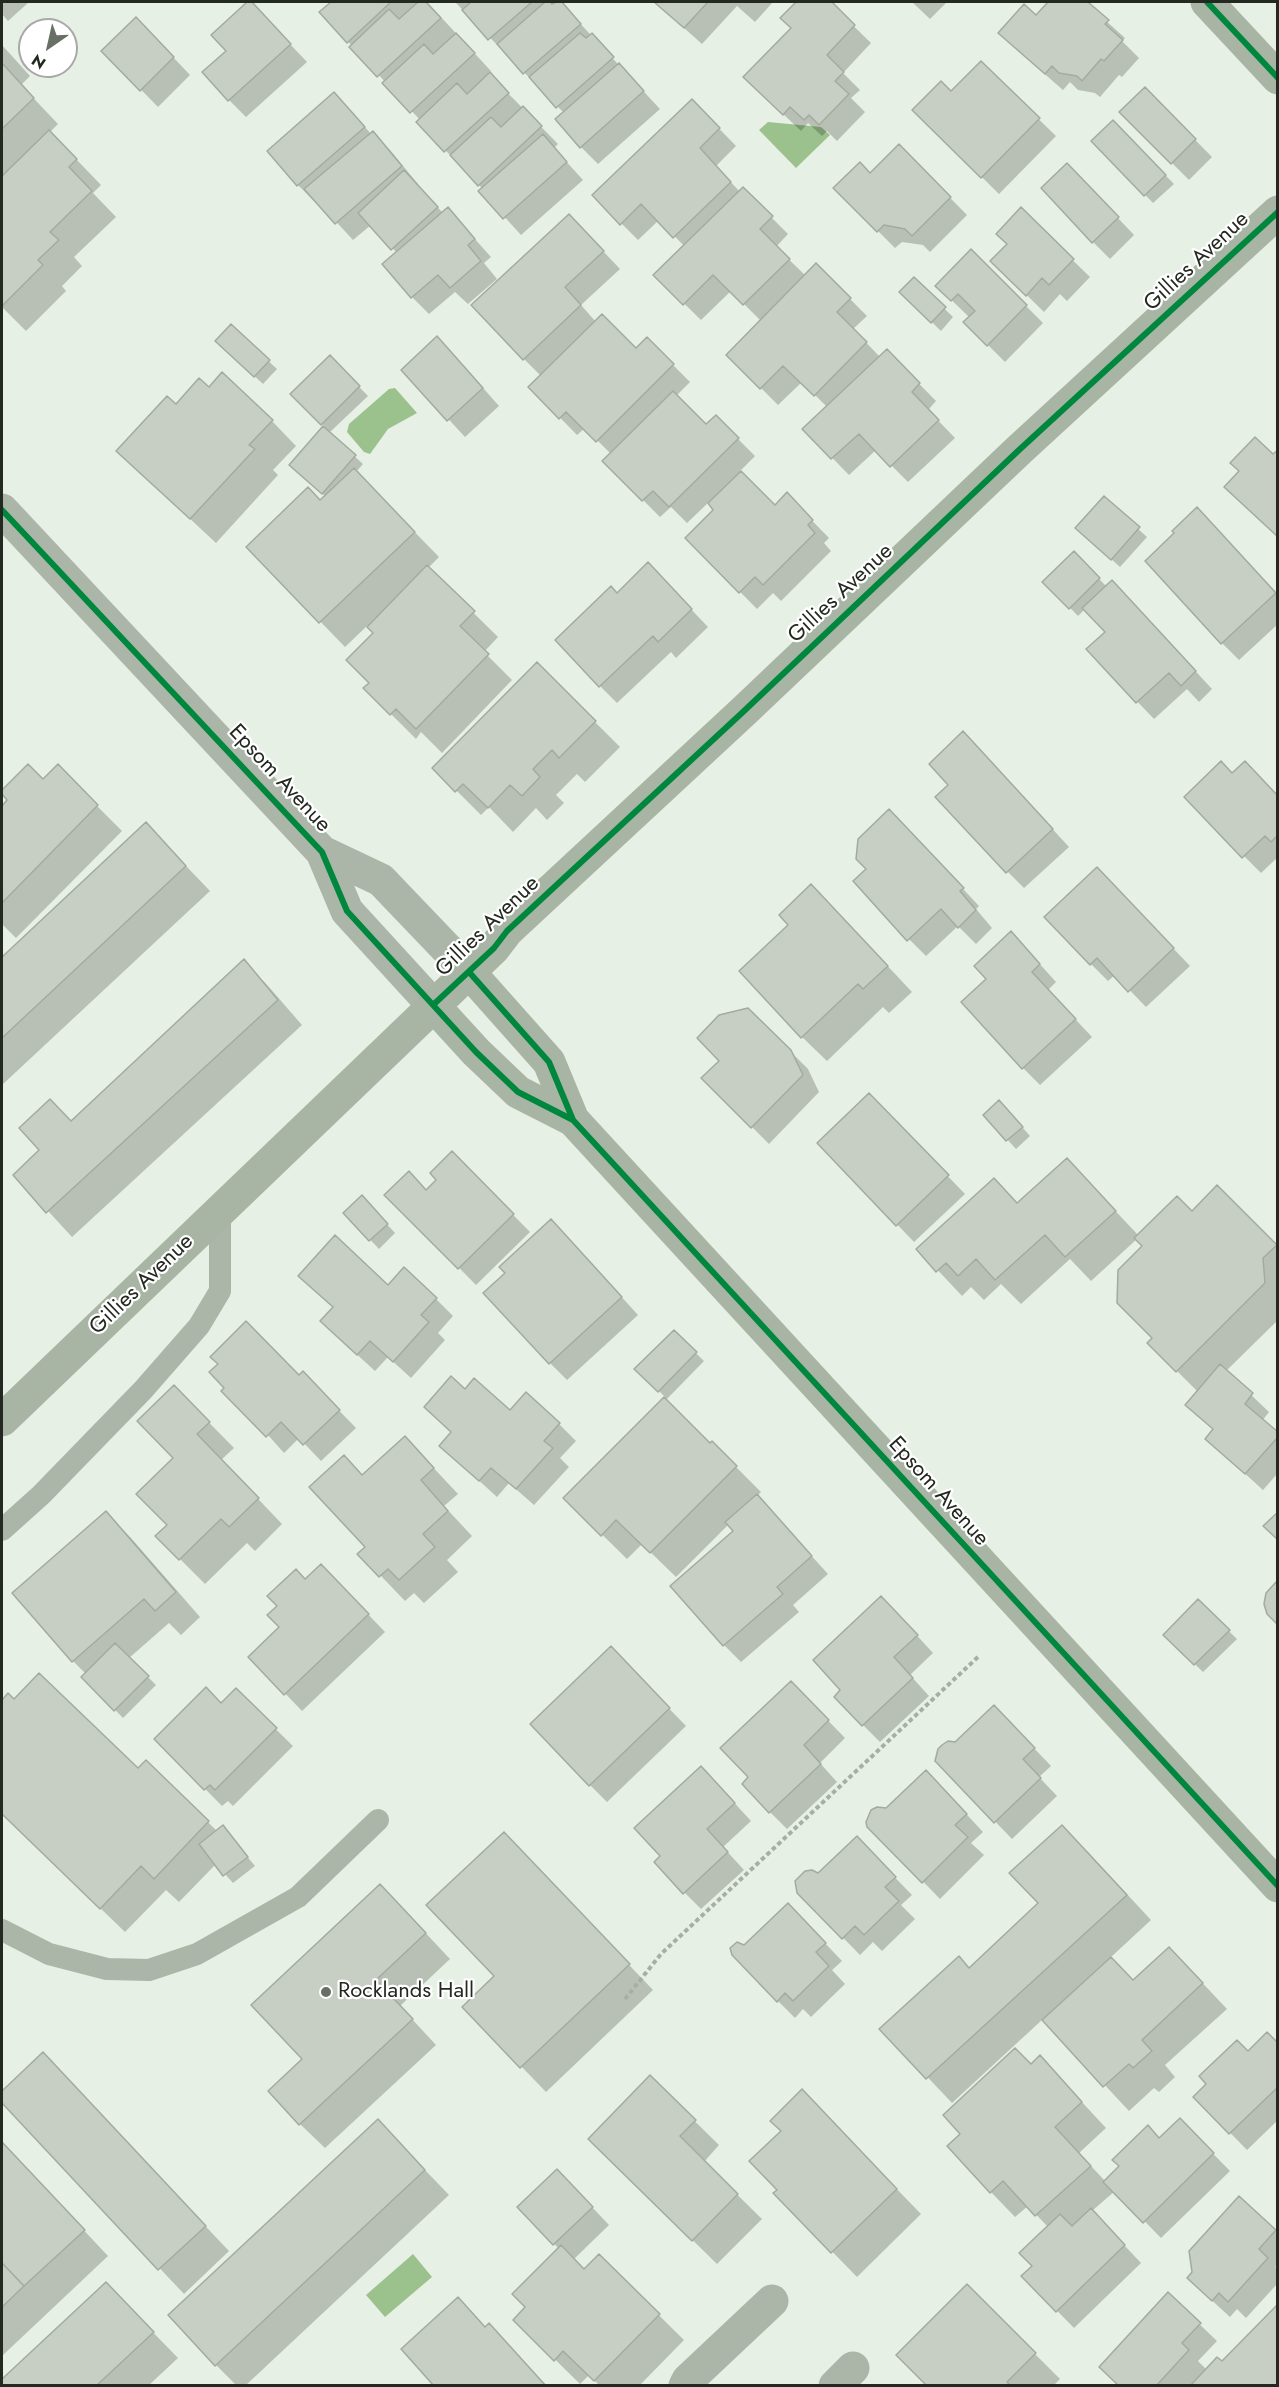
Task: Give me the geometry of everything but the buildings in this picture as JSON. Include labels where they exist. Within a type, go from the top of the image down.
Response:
[{"type":"main road","points":[[1207,2],[1278,78]]},
{"type":"main road","name":"Gillies Avenue","points":[[2,1420],[494,948],[507,931],[1011,458],[1278,212]]},
{"type":"main road","name":"Epsom Avenue","points":[[469,972],[549,1062],[573,1120],[1278,1886]]},
{"type":"main road","name":"Epsom Avenue","points":[[433,1005],[476,1052],[518,1092],[573,1120]]},
{"type":"street","name":"Epsom Avenue","points":[[2,510],[322,852],[347,911],[433,1005]]},
{"type":"street","name":"Epsom Avenue","points":[[322,852],[381,880],[469,972]]},
{"type":"street","points":[[685,2385],[772,2301]]},
{"type":"lane","points":[[2,1530],[41,1495],[143,1390],[200,1326],[220,1291],[220,1211]]},
{"type":"lane","points":[[2,1930],[50,1954],[107,1969],[149,1970],[197,1954],[298,1897],[378,1820]]},
{"type":"path","points":[[625,1999],[661,1954],[979,1656]]},
{"type":"shaded area","points":[[768,122],[821,127],[830,135],[796,168],[759,130]]},
{"type":"shaded area","points":[[395,388],[417,413],[388,429],[370,454],[364,452],[347,432],[349,424],[389,389]]},
{"type":"shaded area","points":[[413,2254],[432,2277],[385,2317],[366,2295]]},
{"type":"cycle path","points":[[1207,2],[1278,78]]},
{"type":"cycle path","points":[[433,1005],[494,948],[507,931],[744,711],[1019,450],[1278,212]]},
{"type":"cycle path","points":[[2,510],[322,852],[347,911],[476,1052],[518,1092],[573,1120]]},
{"type":"cycle path","points":[[469,972],[549,1062],[573,1120],[1278,1886]]},
{"type":"place","name":"Rocklands Hall","points":[[326,1992]]}]
